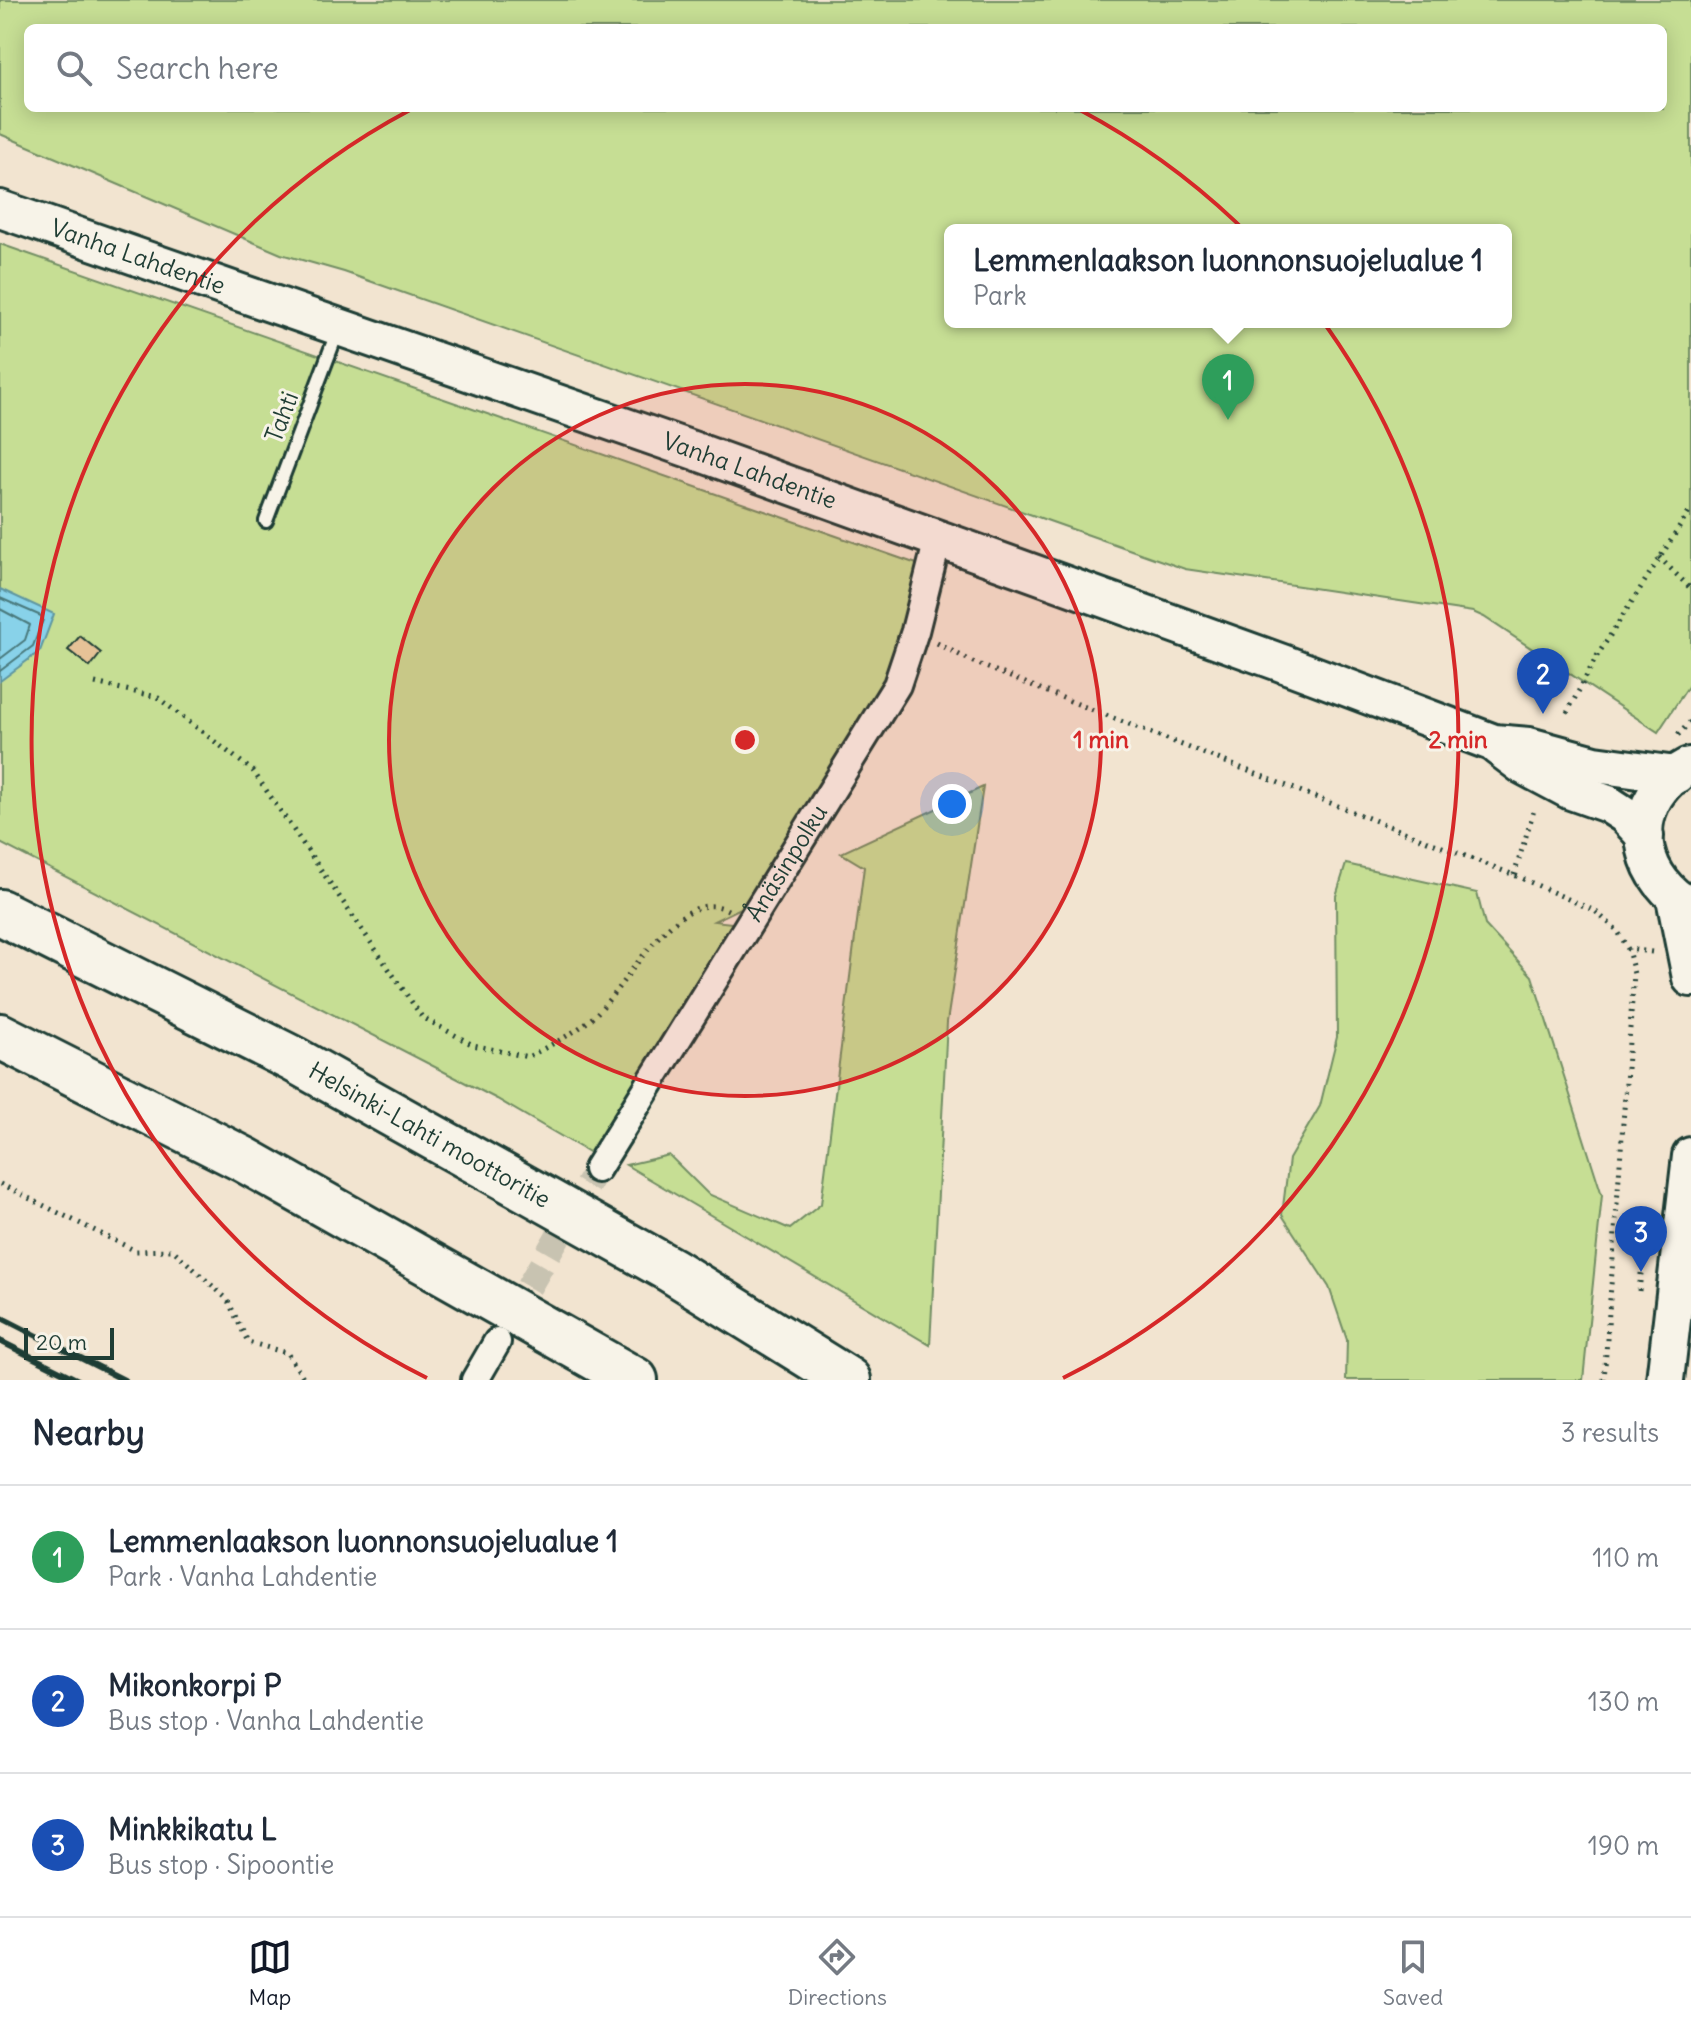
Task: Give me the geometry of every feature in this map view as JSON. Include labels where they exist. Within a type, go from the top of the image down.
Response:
[{"type":"highway","name":"Helsinki-Lahti moottoritie","points":[[0,912],[293,1059],[671,1270],[848,1380]]},
{"type":"highway","points":[[0,1036],[245,1160],[635,1380]]},
{"type":"main road","name":"Vanha Lahdentie","points":[[0,209],[695,451],[1494,743],[1529,746],[1595,764],[1683,770]]},
{"type":"main road","name":"Vanha Lahdentie","points":[[1494,743],[1522,765],[1571,791],[1608,804],[1625,815],[1645,836]]},
{"type":"main road","points":[[1683,770],[1668,780],[1652,802],[1644,827],[1646,854],[1656,879],[1683,902],[1688,967]]},
{"type":"main road","points":[[1665,1380],[1691,1156]]},
{"type":"street","name":"Ånäsinpolku","points":[[597,1169],[897,685],[915,631],[938,539]]},
{"type":"street","points":[[475,1380],[497,1342]]},
{"type":"lane","name":"Tahti","points":[[266,521],[338,329]]},
{"type":"path","points":[[1567,713],[1597,656],[1691,509]]},
{"type":"path","points":[[1659,557],[1691,589]]},
{"type":"path","points":[[915,631],[973,662],[1514,875],[1595,911],[1617,930],[1628,949],[1634,974],[1604,1380]]},
{"type":"path","points":[[95,683],[157,697],[253,771],[422,1017],[473,1045],[528,1057],[589,1022],[625,982],[655,939],[684,913],[719,905],[751,920]]},
{"type":"path","points":[[1514,875],[1539,793]]},
{"type":"path","points":[[1628,949],[1688,967]]},
{"type":"path","points":[[0,1184],[136,1251],[173,1250],[227,1299],[248,1342],[287,1353],[305,1380]]},
{"type":"path","points":[[1639,1291],[1650,1200]]},
{"type":"green space","points":[[0,0],[1691,0],[1691,682],[1658,732],[1473,612],[1185,569],[344,272],[281,254],[0,134]]},
{"type":"green space","points":[[0,244],[931,569],[915,631],[766,896],[714,921],[732,923],[590,1153],[497,1099],[0,843]]},
{"type":"green space","points":[[983,787],[947,1022],[930,1345],[626,1165],[669,1155],[708,1194],[790,1229],[821,1204],[864,867],[841,853]]},
{"type":"green space","points":[[1346,864],[1477,893],[1485,925],[1532,976],[1602,1195],[1583,1380],[1346,1380],[1347,1340],[1329,1287],[1282,1215],[1289,1159],[1320,1106],[1337,1037],[1336,896]]},
{"type":"water","points":[[0,589],[54,614],[40,651],[0,681]]},
{"type":"building","points":[[80,636],[101,653],[90,667],[68,650]]},
{"type":"tunnel","points":[[509,1321],[597,1169]]},
{"type":"railway","points":[[0,1317],[124,1380]]},
{"type":"railway","points":[[0,1341],[78,1380]]},
{"type":"place","name":"Lemmenlaakson luonnonsuojelualue 1","points":[[1228,420]]},
{"type":"place","name":"Mikonkorpi P","points":[[1543,714]]},
{"type":"place","name":"Minkkikatu L","points":[[1641,1272]]}]
